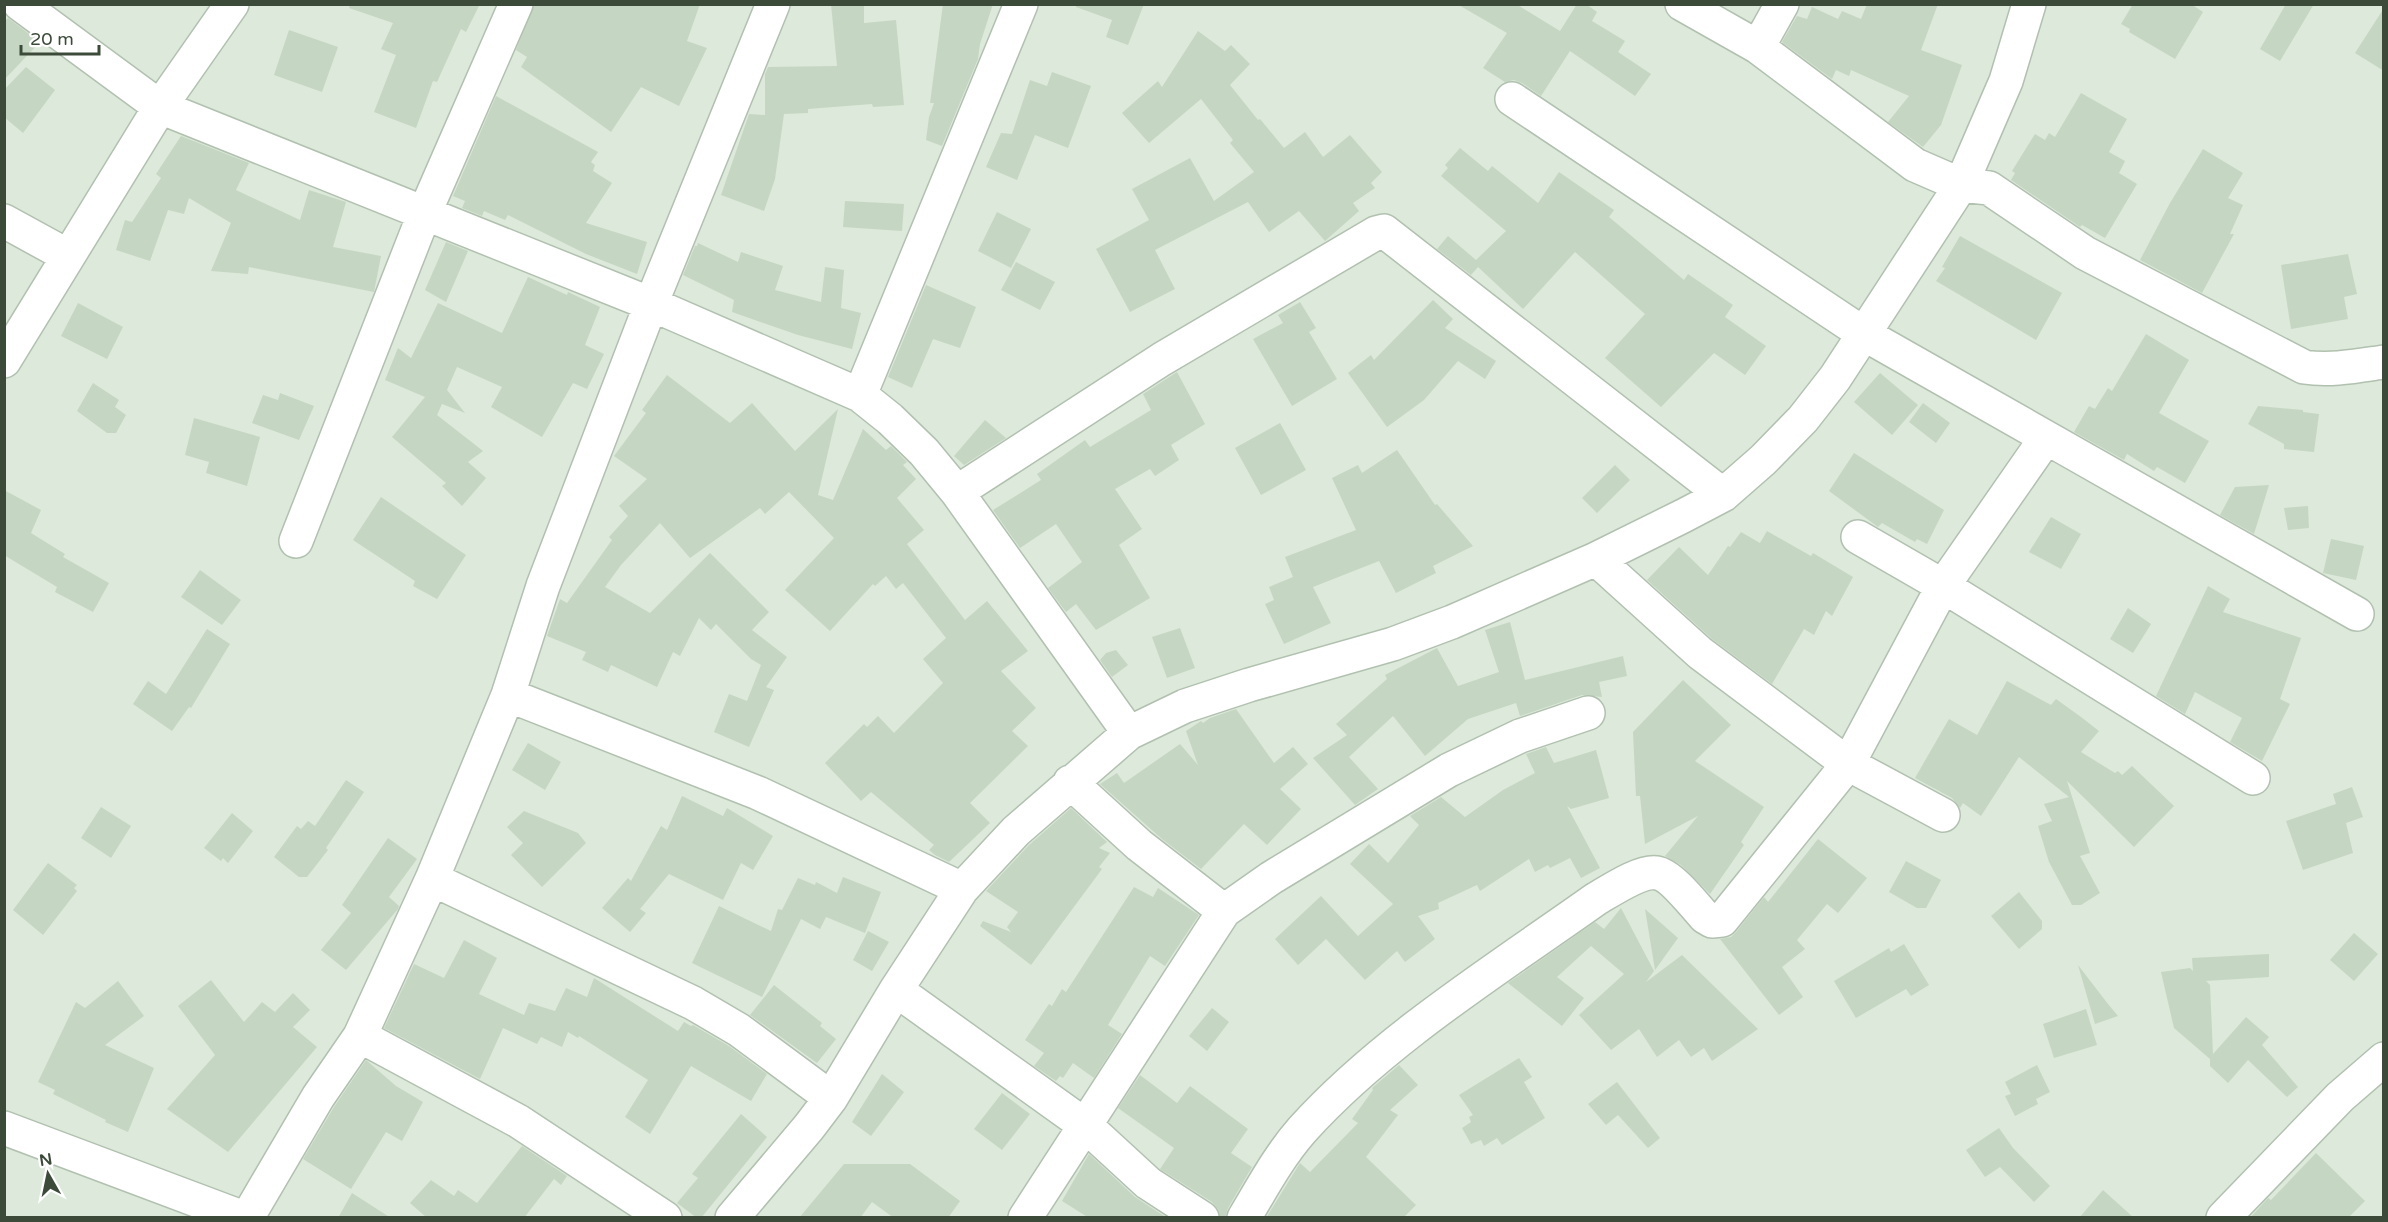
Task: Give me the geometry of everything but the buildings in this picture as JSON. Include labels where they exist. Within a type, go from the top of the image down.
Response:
[{"type":"street","points":[[20,4],[160,107],[651,304],[860,395],[890,419],[924,452],[957,492],[1129,733]]},
{"type":"street","points":[[4,361],[160,107],[232,4]]},
{"type":"street","points":[[296,541],[425,212],[516,4]]},
{"type":"street","points":[[4,1128],[245,1218],[318,1097],[360,1036],[432,879],[508,695],[543,586],[651,304],[773,4]]},
{"type":"street","points":[[860,395],[1021,4]]},
{"type":"street","points":[[1682,4],[1758,46],[1915,165],[1961,185],[1989,188],[2085,253],[2304,367],[2322,370],[2384,362]]},
{"type":"street","points":[[1758,46],[1782,4]]},
{"type":"street","points":[[732,1218],[831,1098],[896,990],[962,889],[1016,831],[1129,733],[1185,706],[1249,685],[1393,644],[1443,626],[1596,559],[1722,495],[1763,459],[1803,419],[1835,378],[1961,185],[2006,81],[2029,4]]},
{"type":"street","points":[[1512,99],[1864,334],[2357,614]]},
{"type":"street","points":[[4,221],[68,256]]},
{"type":"street","points":[[957,492],[1162,359],[1376,232],[1384,231],[1722,495]]},
{"type":"street","points":[[1244,1218],[1279,1159],[1325,1106],[1375,1062],[1438,1012],[1596,899],[1623,883],[1657,873],[1670,880],[1705,917],[1712,921],[1722,920],[1848,764],[1943,586],[2046,438]]},
{"type":"street","points":[[1858,537],[1943,586],[2253,778]]},
{"type":"street","points":[[1596,559],[1700,653],[1848,764],[1943,815]]},
{"type":"street","points":[[508,695],[758,793],[962,889]]},
{"type":"street","points":[[1024,1218],[1224,911],[1271,878],[1449,770],[1520,736],[1588,713]]},
{"type":"street","points":[[1070,782],[1139,845],[1224,911]]},
{"type":"street","points":[[432,879],[693,1003],[738,1030],[831,1098]]},
{"type":"street","points":[[896,990],[1086,1126],[1148,1183],[1202,1218]]},
{"type":"street","points":[[360,1036],[518,1121],[665,1218]]},
{"type":"street","points":[[2223,1218],[2340,1097],[2384,1059]]},
{"type":"shaded area","points":[[5,5],[2383,5],[2383,1217],[5,1217]]}]
